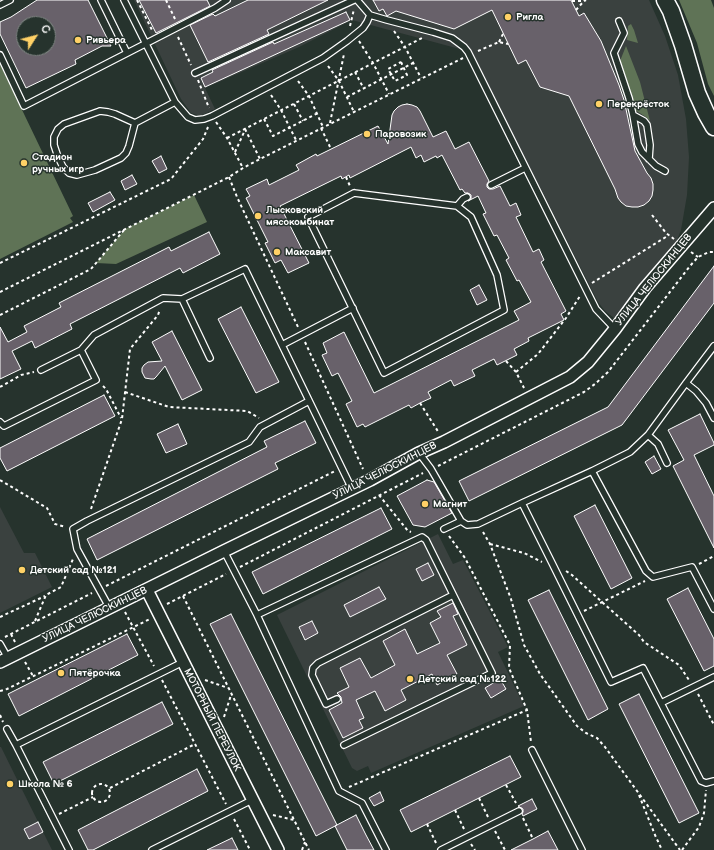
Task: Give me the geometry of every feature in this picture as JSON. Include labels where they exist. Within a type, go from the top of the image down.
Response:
[{"type":"main road","points":[[665,0],[683,45],[697,93],[714,127]]},
{"type":"street","name":"УЛИЦА ЧЕЛЮСКИНЦЕВ","points":[[4,660],[109,607],[147,590],[370,480],[419,453],[444,442],[570,377],[588,362],[615,329],[645,288],[712,213]]},
{"type":"street","name":"МОТОРНЫЙ ПЕРЕУЛОК","points":[[147,590],[278,850]]},
{"type":"lane","points":[[0,5],[10,0]]},
{"type":"lane","points":[[101,0],[127,53]]},
{"type":"lane","points":[[124,0],[175,102],[188,117],[195,120],[212,116],[323,58],[363,28],[368,22],[370,15]]},
{"type":"lane","points":[[0,55],[24,106],[179,27],[227,0]]},
{"type":"lane","points":[[195,73],[356,0],[370,15],[452,38],[464,47],[470,55],[596,309],[615,329]]},
{"type":"lane","points":[[619,21],[624,33],[614,53],[624,81],[633,115],[638,144],[642,152],[656,166],[665,171]]},
{"type":"lane","points":[[135,122],[116,114],[100,111],[64,124],[58,129],[54,137],[54,145],[63,167],[69,173],[77,175],[95,170],[121,158],[126,153],[129,146],[135,122],[175,102]]},
{"type":"lane","points":[[633,115],[644,121],[647,125],[650,144],[649,158]]},
{"type":"lane","points":[[491,185],[525,168]]},
{"type":"lane","points":[[354,192],[458,206],[471,217],[497,275],[504,310],[384,373],[353,308],[308,217],[354,192]]},
{"type":"lane","points":[[458,206],[463,199],[466,198]]},
{"type":"lane","points":[[41,370],[81,350],[94,335],[163,298],[182,299],[244,268],[352,489]]},
{"type":"lane","points":[[182,299],[210,358]]},
{"type":"lane","points":[[282,345],[353,308]]},
{"type":"lane","points":[[419,453],[431,469],[461,521],[468,525],[478,524],[630,452],[648,436],[714,346]]},
{"type":"lane","points":[[0,422],[4,426],[96,380],[81,350]]},
{"type":"lane","points":[[686,383],[696,391],[706,403],[714,418]]},
{"type":"lane","points":[[109,607],[77,549],[73,529],[249,442],[260,427],[309,401]]},
{"type":"lane","points":[[648,436],[658,444],[668,463]]},
{"type":"lane","points":[[592,471],[646,571],[653,577],[692,567],[714,610]]},
{"type":"lane","points":[[522,503],[611,682],[643,668],[701,781],[706,783],[714,781]]},
{"type":"lane","points":[[444,529],[461,521]]},
{"type":"lane","points":[[257,615],[422,537],[426,540],[492,673],[344,745]]},
{"type":"lane","points":[[224,551],[257,615],[338,791],[362,803],[386,850]]},
{"type":"lane","points":[[337,699],[326,704],[312,675],[313,668],[318,663],[454,595]]},
{"type":"lane","points":[[0,644],[4,660]]},
{"type":"lane","points":[[16,745],[183,662]]},
{"type":"lane","points":[[661,703],[714,677]]},
{"type":"lane","points":[[7,729],[69,850]]},
{"type":"lane","points":[[532,750],[582,850]]},
{"type":"lane","points":[[152,850],[252,800]]},
{"type":"lane","points":[[441,850],[519,811]]},
{"type":"path","points":[[137,0],[156,39]]},
{"type":"path","points":[[166,0],[179,27]]},
{"type":"path","points":[[572,1],[585,0]]},
{"type":"path","points":[[576,10],[585,0]]},
{"type":"path","points":[[330,124],[355,7]]},
{"type":"path","points":[[387,20],[405,47],[421,78]]},
{"type":"path","points":[[227,138],[433,32]]},
{"type":"path","points":[[499,42],[503,34]]},
{"type":"path","points":[[355,35],[373,63],[389,95]]},
{"type":"path","points":[[0,292],[229,177],[260,159],[421,78],[499,42],[508,44]]},
{"type":"path","points":[[323,58],[339,81],[354,112]]},
{"type":"path","points":[[401,62],[404,68],[407,75],[395,81],[388,68],[401,62]]},
{"type":"path","points":[[347,97],[413,64]]},
{"type":"path","points":[[355,72],[364,89]]},
{"type":"path","points":[[294,74],[309,96],[318,113],[322,128],[331,149]]},
{"type":"path","points":[[266,88],[281,110],[296,141]]},
{"type":"path","points":[[294,104],[303,121]]},
{"type":"path","points":[[264,119],[273,136],[318,113]]},
{"type":"path","points":[[212,116],[227,138],[243,168]]},
{"type":"path","points":[[0,263],[171,179],[203,139],[212,116]]},
{"type":"path","points":[[235,152],[245,129]]},
{"type":"path","points":[[245,129],[260,159]]},
{"type":"path","points":[[229,177],[240,204],[363,469]]},
{"type":"path","points":[[652,215],[666,233],[675,240]]},
{"type":"path","points":[[0,315],[92,269],[125,229]]},
{"type":"path","points":[[690,251],[698,257]]},
{"type":"path","points":[[87,521],[122,419],[130,349],[158,315],[163,298]]},
{"type":"path","points":[[506,361],[516,372],[528,398]]},
{"type":"path","points":[[0,386],[21,375],[41,370]]},
{"type":"path","points":[[96,380],[106,389],[122,419]]},
{"type":"path","points":[[125,392],[169,407],[247,411],[269,422]]},
{"type":"path","points":[[420,403],[444,442]]},
{"type":"path","points":[[0,640],[342,467]]},
{"type":"path","points":[[0,480],[47,508],[55,524],[73,529]]},
{"type":"path","points":[[379,495],[408,531],[422,537]]},
{"type":"path","points":[[478,524],[490,544],[511,599],[524,645],[540,674],[577,726],[586,733],[597,738],[605,747],[681,850],[699,827],[704,813],[706,783]]},
{"type":"path","points":[[444,529],[465,558],[510,646],[509,668],[528,710],[532,750]]},
{"type":"path","points":[[490,544],[524,553],[542,562],[552,563],[572,575],[639,635],[644,642],[679,665],[694,686],[714,725]]},
{"type":"path","points":[[0,617],[46,596],[61,587],[77,549]]},
{"type":"path","points":[[692,567],[714,556]]},
{"type":"path","points":[[578,614],[653,577]]},
{"type":"path","points":[[34,622],[46,596]]},
{"type":"path","points":[[183,596],[309,850]]},
{"type":"path","points":[[120,602],[250,850]]},
{"type":"path","points":[[11,634],[17,645]]},
{"type":"path","points":[[25,661],[33,676]]},
{"type":"path","points":[[190,675],[228,688]]},
{"type":"path","points":[[219,733],[231,694]]},
{"type":"path","points":[[338,791],[528,710]]},
{"type":"path","points":[[110,788],[195,744]]},
{"type":"path","points":[[103,783],[110,788],[111,792],[108,800],[100,802],[93,797],[92,793],[95,785],[103,783]]},
{"type":"path","points":[[638,792],[662,850]]},
{"type":"path","points":[[53,818],[93,797]]},
{"type":"path","points":[[258,811],[294,820]]},
{"type":"path","points":[[426,824],[436,844]]},
{"type":"path","points":[[302,850],[305,842]]},
{"type":"shaded area","points":[[134,0],[649,0],[665,36],[678,75],[686,119],[689,157],[687,195],[681,230],[675,245],[614,318],[605,311],[598,302],[471,52],[352,20],[299,47],[205,88],[215,109],[200,116],[191,113],[181,99]]},
{"type":"shaded area","name":"Детский сад №121","points":[[0,507],[24,553],[35,553],[52,587],[0,613]]},
{"type":"shaded area","name":"Детский сад №122","points":[[438,534],[453,564],[463,560],[508,647],[498,652],[524,706],[371,773],[368,766],[357,771],[352,768],[277,615]]},
{"type":"shaded area","name":"Школа № 6","points":[[1,747],[52,850],[0,850]]},
{"type":"green space","points":[[679,0],[711,0],[714,8],[714,96],[708,84],[697,43]]},
{"type":"green space","points":[[631,24],[638,43],[627,40],[628,26]]},
{"type":"green space","points":[[626,46],[640,82],[650,121],[635,110],[620,61]]},
{"type":"green space","name":"Стадион ручных игр","points":[[0,64],[73,216],[70,218],[73,222],[0,259]]},
{"type":"green space","points":[[194,195],[207,222],[116,264],[96,263],[125,229]]},
{"type":"building","name":"Ривьера","points":[[37,0],[88,0],[111,46],[102,46],[75,60],[76,64],[26,88],[0,34],[0,22],[11,17]]},
{"type":"building","points":[[139,0],[207,0],[210,6],[156,33]]},
{"type":"building","points":[[248,0],[328,0],[267,30],[269,34],[208,62],[190,25],[213,14],[215,16]]},
{"type":"building","name":"Перекрёсток","points":[[373,0],[571,0],[579,16],[584,13],[601,41],[619,85],[624,100],[635,151],[653,184],[652,196],[649,201],[638,207],[626,206],[621,202],[569,96],[540,87],[526,60],[518,64],[492,10],[454,29],[396,11],[387,16],[383,9],[379,11]]},
{"type":"building","points":[[346,12],[350,20],[205,87],[201,78],[213,72],[212,70],[273,42],[274,44]]},
{"type":"building","points":[[407,104],[417,107],[433,137],[446,131],[455,149],[469,142],[489,181],[487,187],[489,189],[493,189],[500,186],[510,206],[516,203],[521,215],[516,217],[533,252],[539,249],[544,260],[541,262],[566,311],[561,314],[564,320],[528,338],[529,341],[514,349],[517,355],[497,365],[494,359],[472,370],[475,376],[454,386],[451,380],[428,392],[431,398],[411,408],[409,405],[365,427],[363,424],[357,427],[346,404],[352,401],[338,373],[332,376],[322,355],[327,353],[323,343],[344,332],[374,393],[519,320],[514,311],[531,302],[519,280],[517,281],[506,260],[509,258],[497,235],[494,236],[483,214],[486,213],[478,196],[468,201],[471,199],[471,195],[465,193],[462,189],[460,190],[442,155],[437,158],[436,156],[424,162],[421,155],[416,158],[411,147],[350,178],[349,175],[342,179],[341,176],[280,206],[309,263],[288,273],[281,260],[275,263],[265,243],[268,242],[246,198],[250,196],[246,189],[267,179],[269,185],[299,170],[296,165],[316,154],[317,156],[378,126],[388,144],[392,115],[398,107]]},
{"type":"building","points":[[161,156],[167,169],[159,173],[152,161]]},
{"type":"building","points":[[132,175],[137,184],[125,190],[121,181]]},
{"type":"building","points":[[110,192],[115,200],[93,212],[88,203]]},
{"type":"building","points":[[209,232],[220,254],[183,273],[180,268],[70,324],[72,329],[35,348],[32,341],[12,351],[21,369],[0,379],[0,327],[8,342],[27,332],[24,326],[61,307],[59,303],[169,247],[171,251]]},
{"type":"building","points":[[714,266],[714,303],[622,425],[469,501],[459,481],[608,407]]},
{"type":"building","points":[[479,285],[487,300],[477,305],[470,290]]},
{"type":"building","points":[[241,307],[279,382],[256,393],[218,319]]},
{"type":"building","points":[[172,331],[202,390],[182,400],[165,366],[154,379],[145,378],[142,372],[142,368],[148,362],[162,361],[152,342]]},
{"type":"building","points":[[104,395],[115,416],[7,471],[0,458],[0,448]]},
{"type":"building","points":[[700,414],[714,443],[714,445],[694,455],[714,496],[714,548],[673,466],[684,460],[668,430]]},
{"type":"building","points":[[305,421],[316,443],[275,463],[278,469],[97,560],[87,539],[267,447],[264,441]]},
{"type":"building","points":[[178,424],[187,444],[166,453],[157,434]]},
{"type":"building","points":[[654,456],[661,469],[652,474],[645,462]]},
{"type":"building","name":"Магнит","points":[[427,480],[434,482],[452,513],[425,527],[413,525],[397,496]]},
{"type":"building","points":[[595,505],[632,578],[611,589],[574,516]]},
{"type":"building","points":[[381,508],[392,529],[263,594],[252,572]]},
{"type":"building","points":[[428,563],[434,575],[422,581],[416,569]]},
{"type":"building","points":[[379,587],[386,599],[350,617],[344,605]]},
{"type":"building","points":[[688,588],[714,639],[714,666],[704,671],[667,599]]},
{"type":"building","points":[[549,590],[608,709],[588,720],[528,600]]},
{"type":"building","points":[[453,603],[458,614],[453,616],[467,645],[447,655],[457,674],[437,685],[432,674],[401,690],[406,700],[385,711],[375,691],[356,700],[364,718],[359,720],[363,728],[343,738],[329,710],[342,703],[341,697],[337,693],[349,687],[340,668],[360,658],[371,678],[395,665],[383,641],[405,629],[417,654],[440,643],[430,623],[441,617],[437,611]]},
{"type":"building","points":[[231,614],[337,825],[316,836],[210,624]]},
{"type":"building","points":[[312,621],[318,633],[305,640],[299,627]]},
{"type":"building","points":[[127,634],[138,655],[19,716],[8,694]]},
{"type":"building","points":[[500,679],[506,689],[491,698],[485,688]]},
{"type":"building","points":[[639,694],[699,813],[679,823],[619,704]]},
{"type":"building","points":[[162,702],[173,724],[54,784],[43,762]]},
{"type":"building","points":[[510,756],[521,777],[411,832],[400,810]]},
{"type":"building","points":[[197,769],[208,791],[93,850],[88,850],[78,830]]},
{"type":"building","points":[[380,792],[384,801],[374,806],[369,798]]},
{"type":"building","points":[[532,799],[537,809],[523,816],[523,809],[518,806]]},
{"type":"building","points":[[356,815],[374,850],[347,850],[335,826]]},
{"type":"building","points":[[38,822],[43,832],[29,839],[24,829]]},
{"type":"building","points":[[548,831],[558,850],[511,850],[533,839]]},
{"type":"building","points":[[232,838],[238,850],[207,850]]},
{"type":"place","name":"Ригла","points":[[508,17]]},
{"type":"place","name":"Ривьера","points":[[78,40]]},
{"type":"place","name":"Перекрёсток","points":[[599,104]]},
{"type":"place","name":"Паровозик","points":[[367,134]]},
{"type":"place","name":"Стадион ручных игр","points":[[24,163]]},
{"type":"place","name":"Лысковский мясокомбинат","points":[[258,216]]},
{"type":"place","name":"Максавит","points":[[277,252]]},
{"type":"place","name":"Магнит","points":[[425,504]]},
{"type":"place","name":"Детский сад №121","points":[[22,570]]},
{"type":"place","name":"Пятёрочка","points":[[61,673]]},
{"type":"place","name":"Детский сад №122","points":[[410,679]]},
{"type":"place","name":"Школа № 6","points":[[10,784]]}]
